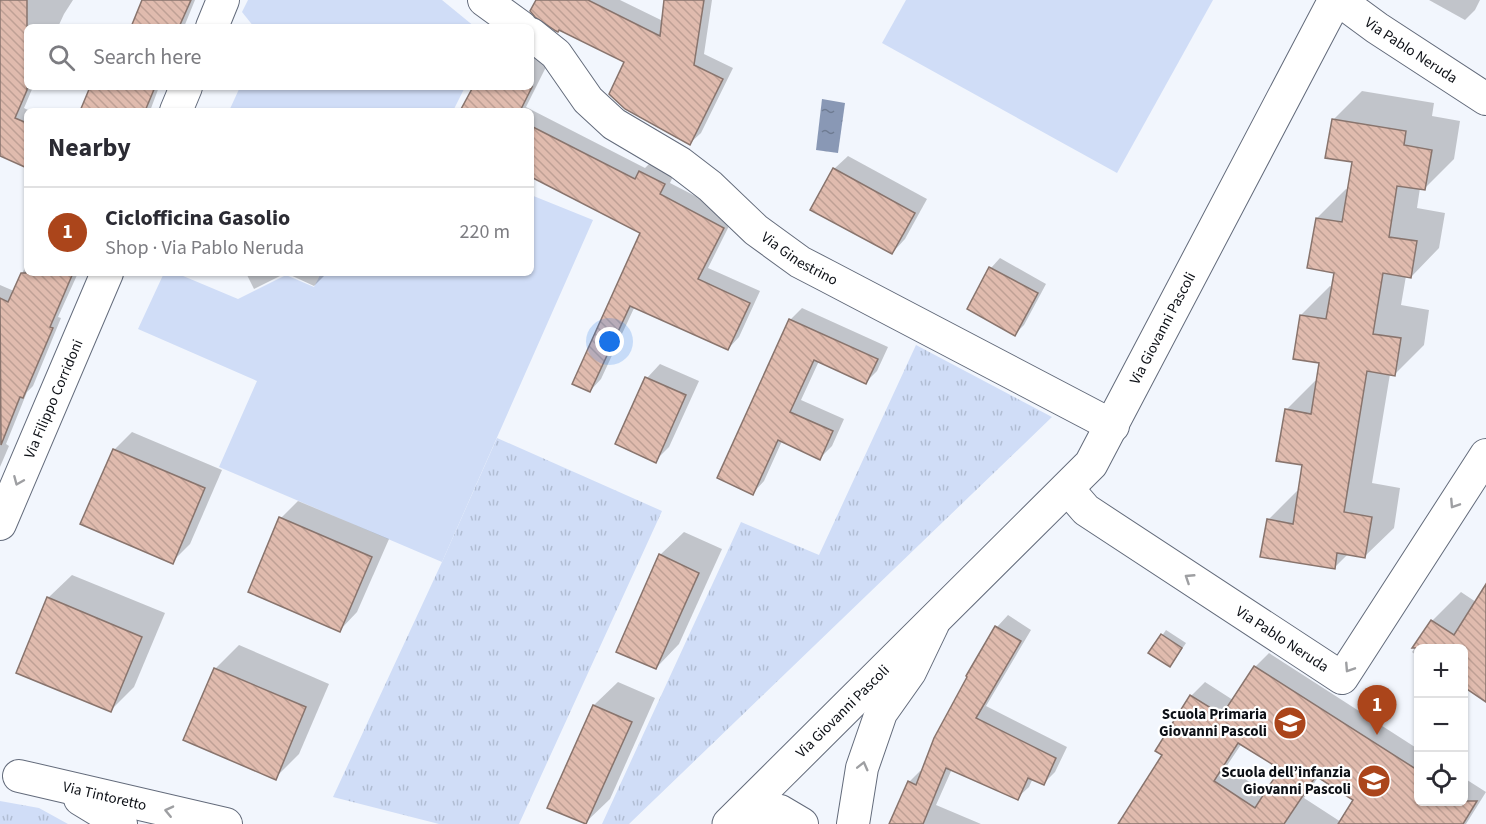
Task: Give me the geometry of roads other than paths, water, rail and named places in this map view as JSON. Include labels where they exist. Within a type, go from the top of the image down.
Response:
[{"type":"street","points":[[213,24],[223,0]]},
{"type":"street","points":[[484,0],[517,24]]},
{"type":"street","name":"Via Pablo Neruda","points":[[1337,0],[1486,99]]},
{"type":"street","name":"Via Giovanni Pascoli","points":[[742,818],[936,617],[1091,464],[1337,0]]},
{"type":"street","name":"Via Ginestrino","points":[[534,36],[556,54],[588,100],[614,124],[680,163],[710,186],[756,230],[785,252],[1113,426]]},
{"type":"street","points":[[177,108],[185,90]]},
{"type":"street","name":"Via Filippo Corridoni","points":[[0,524],[106,276]]},
{"type":"street","name":"Via Pablo Neruda","points":[[1067,488],[1086,510],[1342,678],[1486,455]]},
{"type":"street","name":"Via Giovanni Pascoli","points":[[853,824],[862,768],[881,713],[910,672],[936,617]]},
{"type":"street","name":"Via Tintoretto","points":[[10,774],[52,786],[121,824]]},
{"type":"street","name":"Via Tintoretto","points":[[10,774],[226,824]]},
{"type":"street","name":"Via Giovanni Pascoli","points":[[742,818],[780,810],[802,824]]},
{"type":"water","points":[[822,99],[845,103],[838,153],[816,150]]},
{"type":"place","name":"Scuola Primaria Giovanni Pascoli","points":[[1290,723]]},
{"type":"place","name":"Ciclofficina Gasolio","points":[[1377,735]]},
{"type":"place","name":"Scuola dell’infanzia Giovanni Pascoli","points":[[1374,781]]}]
